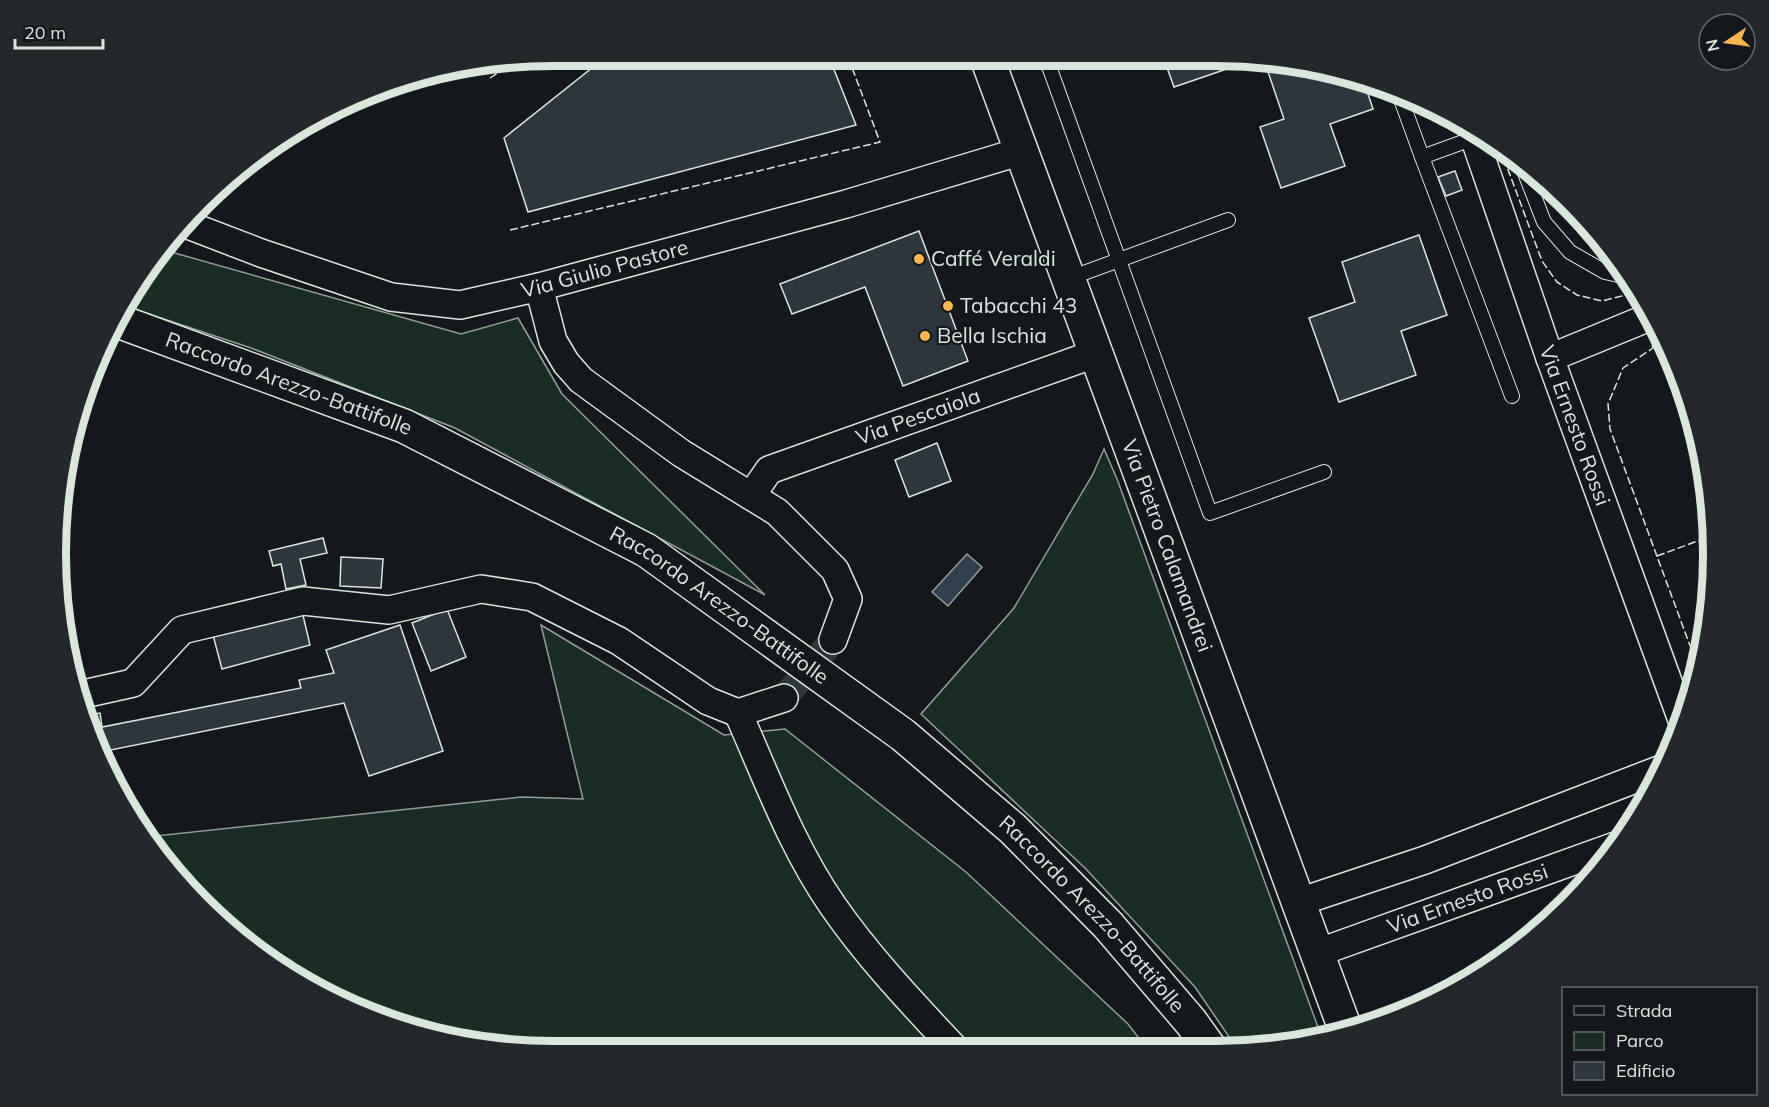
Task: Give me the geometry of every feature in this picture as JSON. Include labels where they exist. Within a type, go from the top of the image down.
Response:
[{"type":"main road","name":"Via Pietro Calamandrei","points":[[990,66],[1343,1024]]},
{"type":"main road","name":"Raccordo Arezzo-Battifolle","points":[[124,323],[404,426],[646,550],[903,735],[1012,829],[1108,925],[1205,1041]]},
{"type":"street","name":"Via Ernesto Rossi","points":[[1475,141],[1550,358],[1678,707]]},
{"type":"street","name":"Via Giulio Pastore","points":[[192,227],[261,253],[391,297],[460,305],[846,204],[1022,151]]},
{"type":"street","points":[[539,286],[553,341],[566,363],[581,380],[681,453],[777,512],[835,570],[848,599],[833,640]]},
{"type":"street","points":[[1550,358],[1643,320]]},
{"type":"street","name":"Via Pescaiola","points":[[751,496],[769,470],[1097,353]]},
{"type":"street","points":[[87,693],[133,683],[183,630],[303,601],[389,610],[481,589],[532,597],[619,641],[708,701],[738,713],[784,698]]},
{"type":"street","points":[[738,713],[794,839],[832,905],[883,973],[947,1041]]},
{"type":"street","points":[[1299,902],[1425,860],[1651,773]]},
{"type":"street","name":"Via Ernesto Rossi","points":[[1317,953],[1601,851]]},
{"type":"lane","points":[[1049,66],[1210,513],[1324,472]]},
{"type":"lane","points":[[1402,103],[1512,396]]},
{"type":"lane","points":[[1422,157],[1468,137]]},
{"type":"lane","points":[[1528,180],[1544,222],[1570,252],[1605,272],[1615,274]]},
{"type":"lane","points":[[1070,278],[1228,220]]},
{"type":"green space","points":[[171,252],[461,334],[518,318],[562,394],[765,595],[455,428],[251,348],[132,308]]},
{"type":"green space","points":[[1104,449],[1319,1030],[1279,1037],[1232,1040],[1195,987],[1086,869],[921,714],[1014,608],[1093,474]]},
{"type":"green space","points":[[541,625],[724,735],[785,729],[966,872],[1128,1024],[1141,1041],[554,1041],[490,1037],[458,1032],[367,1004],[310,976],[283,959],[232,920],[209,898],[187,875],[157,836],[521,797],[583,799]]},
{"type":"water","points":[[967,554],[982,567],[948,606],[932,592]]},
{"type":"building","points":[[594,66],[833,66],[856,125],[528,212],[504,138]]},
{"type":"building","points":[[1166,66],[1234,67],[1174,87]]},
{"type":"building","points":[[1267,69],[1311,75],[1367,90],[1373,109],[1330,124],[1345,166],[1281,188],[1260,127],[1284,119]]},
{"type":"building","points":[[1455,171],[1462,190],[1446,196],[1438,177]]},
{"type":"building","points":[[919,231],[968,361],[903,386],[865,287],[792,314],[780,284]]},
{"type":"building","points":[[1419,235],[1447,315],[1401,331],[1416,375],[1339,402],[1309,318],[1355,302],[1342,262]]},
{"type":"building","points":[[937,443],[951,481],[909,497],[895,460]]},
{"type":"building","points":[[323,538],[327,553],[300,559],[306,585],[286,589],[281,564],[273,566],[269,551]]},
{"type":"building","points":[[341,557],[383,559],[381,588],[340,586]]},
{"type":"building","points":[[447,609],[466,657],[431,671],[412,623]]},
{"type":"building","points":[[302,611],[310,645],[222,669],[213,635]]},
{"type":"building","points":[[400,625],[443,751],[369,776],[344,703],[108,751],[94,714],[100,713],[102,727],[301,688],[299,680],[334,673],[326,650]]},
{"type":"tunnel","points":[[784,698],[833,640]]},
{"type":"fence","points":[[510,230],[880,142],[851,66]]},
{"type":"fence","points":[[490,78],[504,69]]},
{"type":"fence","points":[[1505,162],[1542,261],[1557,282],[1577,295],[1602,301],[1628,294]]},
{"type":"fence","points":[[1650,333],[1653,348],[1623,368],[1608,404],[1610,429],[1693,653]]},
{"type":"fence","points":[[1657,556],[1703,539]]},
{"type":"place","name":"Caffé Veraldi","points":[[919,259]]},
{"type":"place","name":"Tabacchi 43","points":[[948,306]]},
{"type":"place","name":"Bella Ischia","points":[[925,336]]}]
